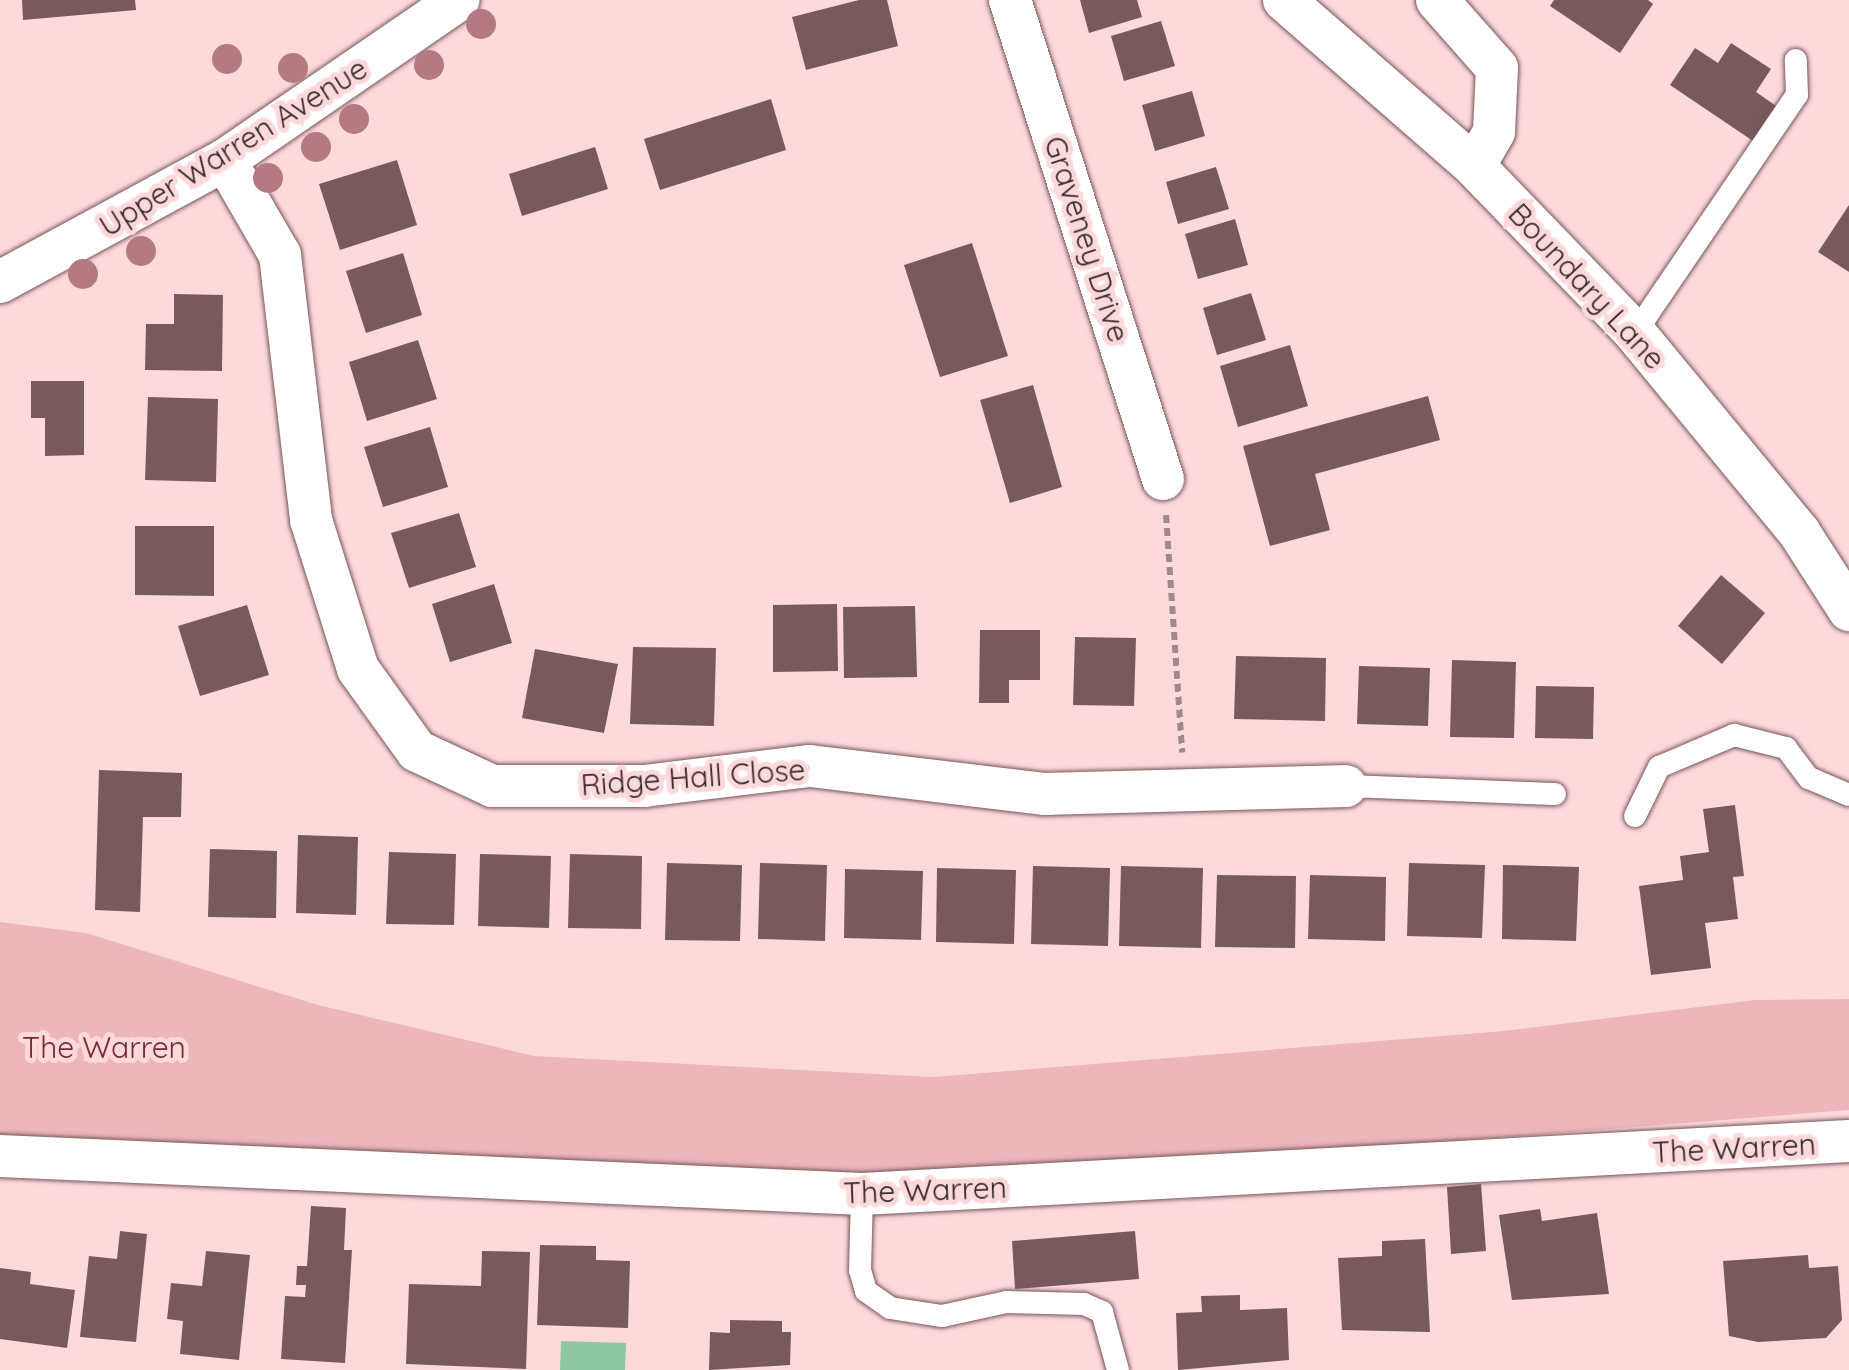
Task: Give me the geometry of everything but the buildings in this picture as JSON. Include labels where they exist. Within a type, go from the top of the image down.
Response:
[{"type":"street","name":"Upper Warren Avenue","points":[[0,282],[225,160],[459,0]]},
{"type":"street","name":"Graveney Drive","points":[[1010,0],[1163,479]]},
{"type":"street","name":"Boundary Lane","points":[[1284,0],[1474,166],[1636,333],[1798,532],[1849,610]]},
{"type":"street","points":[[1438,0],[1497,68],[1502,98],[1494,132],[1474,166]]},
{"type":"street","name":"Ridge Hall Close","points":[[225,160],[280,255],[311,520],[358,669],[417,751],[492,786],[644,786],[810,766],[1045,794],[1186,790],[1322,797]]},
{"type":"street","name":"The Warren","points":[[0,1156],[862,1194],[1849,1141]]},
{"type":"lane","points":[[1636,333],[1797,95],[1796,60]]},
{"type":"lane","points":[[1635,816],[1658,767],[1734,735],[1786,748],[1810,778],[1849,795]]},
{"type":"lane","name":"Ridge Hall Close","points":[[1322,797],[1555,794]]},
{"type":"lane","points":[[862,1194],[860,1270],[866,1291],[890,1308],[942,1316],[1006,1302],[1084,1304],[1102,1312],[1118,1370]]},
{"type":"path","points":[[1163,479],[1186,790]]},
{"type":"green space","name":"The Warren","points":[[0,922],[86,933],[318,1005],[534,1056],[933,1077],[1504,1031],[1755,1000],[1849,999],[1849,1110],[1216,1160],[859,1173],[0,1145]]},
{"type":"shaded area","points":[[561,1341],[626,1343],[625,1370],[560,1370]]}]
